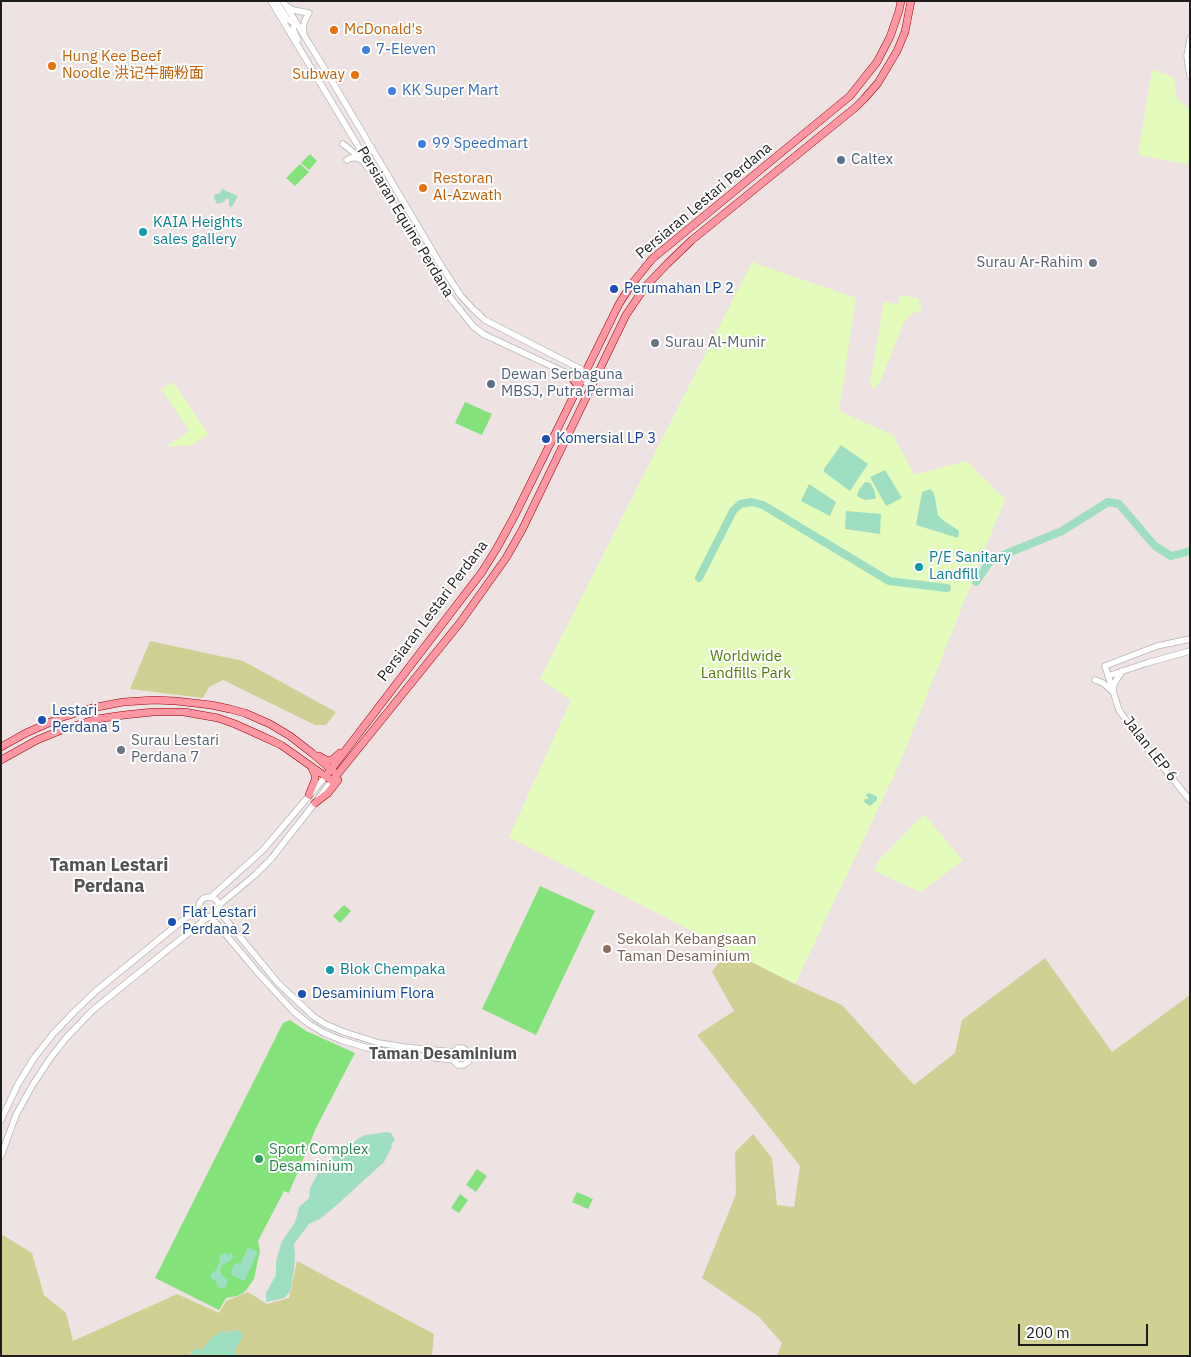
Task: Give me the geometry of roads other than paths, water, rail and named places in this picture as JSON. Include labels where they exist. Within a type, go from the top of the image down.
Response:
[{"type":"main road","name":"Persiaran Lestari Perdana","points":[[329,779],[331,770],[482,572],[497,548],[619,304],[631,285],[652,258],[850,96],[877,62],[890,36],[901,1]]},
{"type":"main road","name":"Persiaran Lestari Perdana","points":[[329,779],[337,774],[459,624],[506,558],[522,530],[626,315],[639,295],[666,264],[692,240],[864,99],[878,83],[897,51],[905,32],[911,1]]},
{"type":"main road","points":[[686,231],[692,240]]},
{"type":"main road","points":[[569,374],[579,383]]},
{"type":"main road","points":[[1,747],[26,733],[60,718],[92,708],[123,702],[154,700],[211,705],[245,713],[270,724],[290,736],[337,774]]},
{"type":"main road","points":[[1,760],[37,740],[97,719],[124,714],[161,712],[200,714],[235,724],[281,745],[329,779]]},
{"type":"main road","points":[[312,753],[326,760],[332,760],[347,749]]},
{"type":"main road","points":[[315,803],[328,793],[349,766],[357,750]]},
{"type":"main road","points":[[309,795],[316,780],[311,766]]},
{"type":"street","name":"Persiaran Equine Perdana","points":[[271,1],[445,291],[473,326],[483,334],[569,374]]},
{"type":"street","points":[[276,1],[287,19],[292,22],[295,21],[294,31],[306,52],[311,67]]},
{"type":"street","name":"Persiaran Equine Perdana","points":[[284,3],[461,296],[485,320],[596,377]]},
{"type":"street","points":[[284,3],[294,10],[309,13],[303,28],[305,38]]},
{"type":"street","points":[[1190,39],[1187,56],[1190,76]]},
{"type":"street","points":[[343,144],[362,160],[379,181]]},
{"type":"street","points":[[347,160],[351,158],[362,160]]},
{"type":"street","points":[[579,383],[592,385]]},
{"type":"street","name":"Jalan LEP 6","points":[[1190,639],[1157,646],[1105,666],[1119,710],[1139,738],[1190,800]]},
{"type":"street","points":[[1108,676],[1147,662],[1190,651]]},
{"type":"street","points":[[1095,680],[1103,683],[1112,692],[1115,682],[1123,670]]},
{"type":"street","name":"Persiaran Lestari Perdana","points":[[219,908],[265,864],[315,803],[329,779]]},
{"type":"street","name":"Persiaran Lestari Perdana","points":[[211,897],[263,850],[309,795],[329,779]]},
{"type":"street","points":[[1,1120],[18,1084],[34,1058],[53,1034],[96,991],[199,907],[203,898],[211,897],[216,900],[219,908],[278,983],[313,1016],[325,1024],[379,1043],[454,1052]]},
{"type":"street","points":[[199,907],[202,914],[209,917],[293,1011],[309,1024],[341,1040],[368,1048],[392,1053],[453,1060],[458,1065],[468,1062],[470,1058],[469,1052],[463,1048],[458,1048],[454,1052],[453,1060]]},
{"type":"street","points":[[1,1156],[16,1116],[32,1086],[66,1038],[93,1010],[209,917],[214,916],[219,908]]},
{"type":"waterway","points":[[699,578],[733,511],[740,504],[752,502],[763,505],[889,581],[947,588]]},
{"type":"waterway","points":[[976,582],[991,560],[1062,531],[1108,502],[1119,504],[1155,546],[1171,556],[1190,551]]},
{"type":"place","name":"McDonald's","points":[[334,30]]},
{"type":"place","name":"7-Eleven","points":[[366,50]]},
{"type":"place","name":"Hung Kee Beef Noodle 洪记牛腩粉面","points":[[52,66]]},
{"type":"place","name":"Subway","points":[[355,75]]},
{"type":"place","name":"KK Super Mart","points":[[392,91]]},
{"type":"place","name":"99 Speedmart","points":[[422,144]]},
{"type":"place","name":"Caltex","points":[[841,160]]},
{"type":"place","name":"Restoran Al-Azwath","points":[[423,188]]},
{"type":"place","name":"KAIA Heights sales gallery","points":[[143,232]]},
{"type":"place","name":"Surau Ar-Rahim","points":[[1093,263]]},
{"type":"place","name":"Perumahan LP 2","points":[[614,289]]},
{"type":"place","name":"Surau Al-Munir","points":[[655,343]]},
{"type":"place","name":"Dewan Serbaguna MBSJ, Putra Permai","points":[[491,384]]},
{"type":"place","name":"Komersial LP 3","points":[[546,439]]},
{"type":"place","name":"P/E Sanitary Landfill","points":[[919,567]]},
{"type":"place","name":"Lestari Perdana 5","points":[[42,720]]},
{"type":"place","name":"Surau Lestari Perdana 7","points":[[121,750]]},
{"type":"place","name":"Flat Lestari Perdana 2","points":[[172,922]]},
{"type":"place","name":"Sekolah Kebangsaan Taman Desaminium","points":[[607,949]]},
{"type":"place","name":"Blok Chempaka","points":[[330,970]]},
{"type":"place","name":"Desaminium Flora","points":[[302,994]]},
{"type":"place","name":"Sport Complex Desaminium","points":[[259,1159]]},
{"type":"district","name":"Taman Lestari Perdana","points":[[109,876]]},
{"type":"district","name":"Taman Desaminium","points":[[443,1054]]},
{"type":"park label","name":"Worldwide Landfills Park","points":[[746,666]]}]
